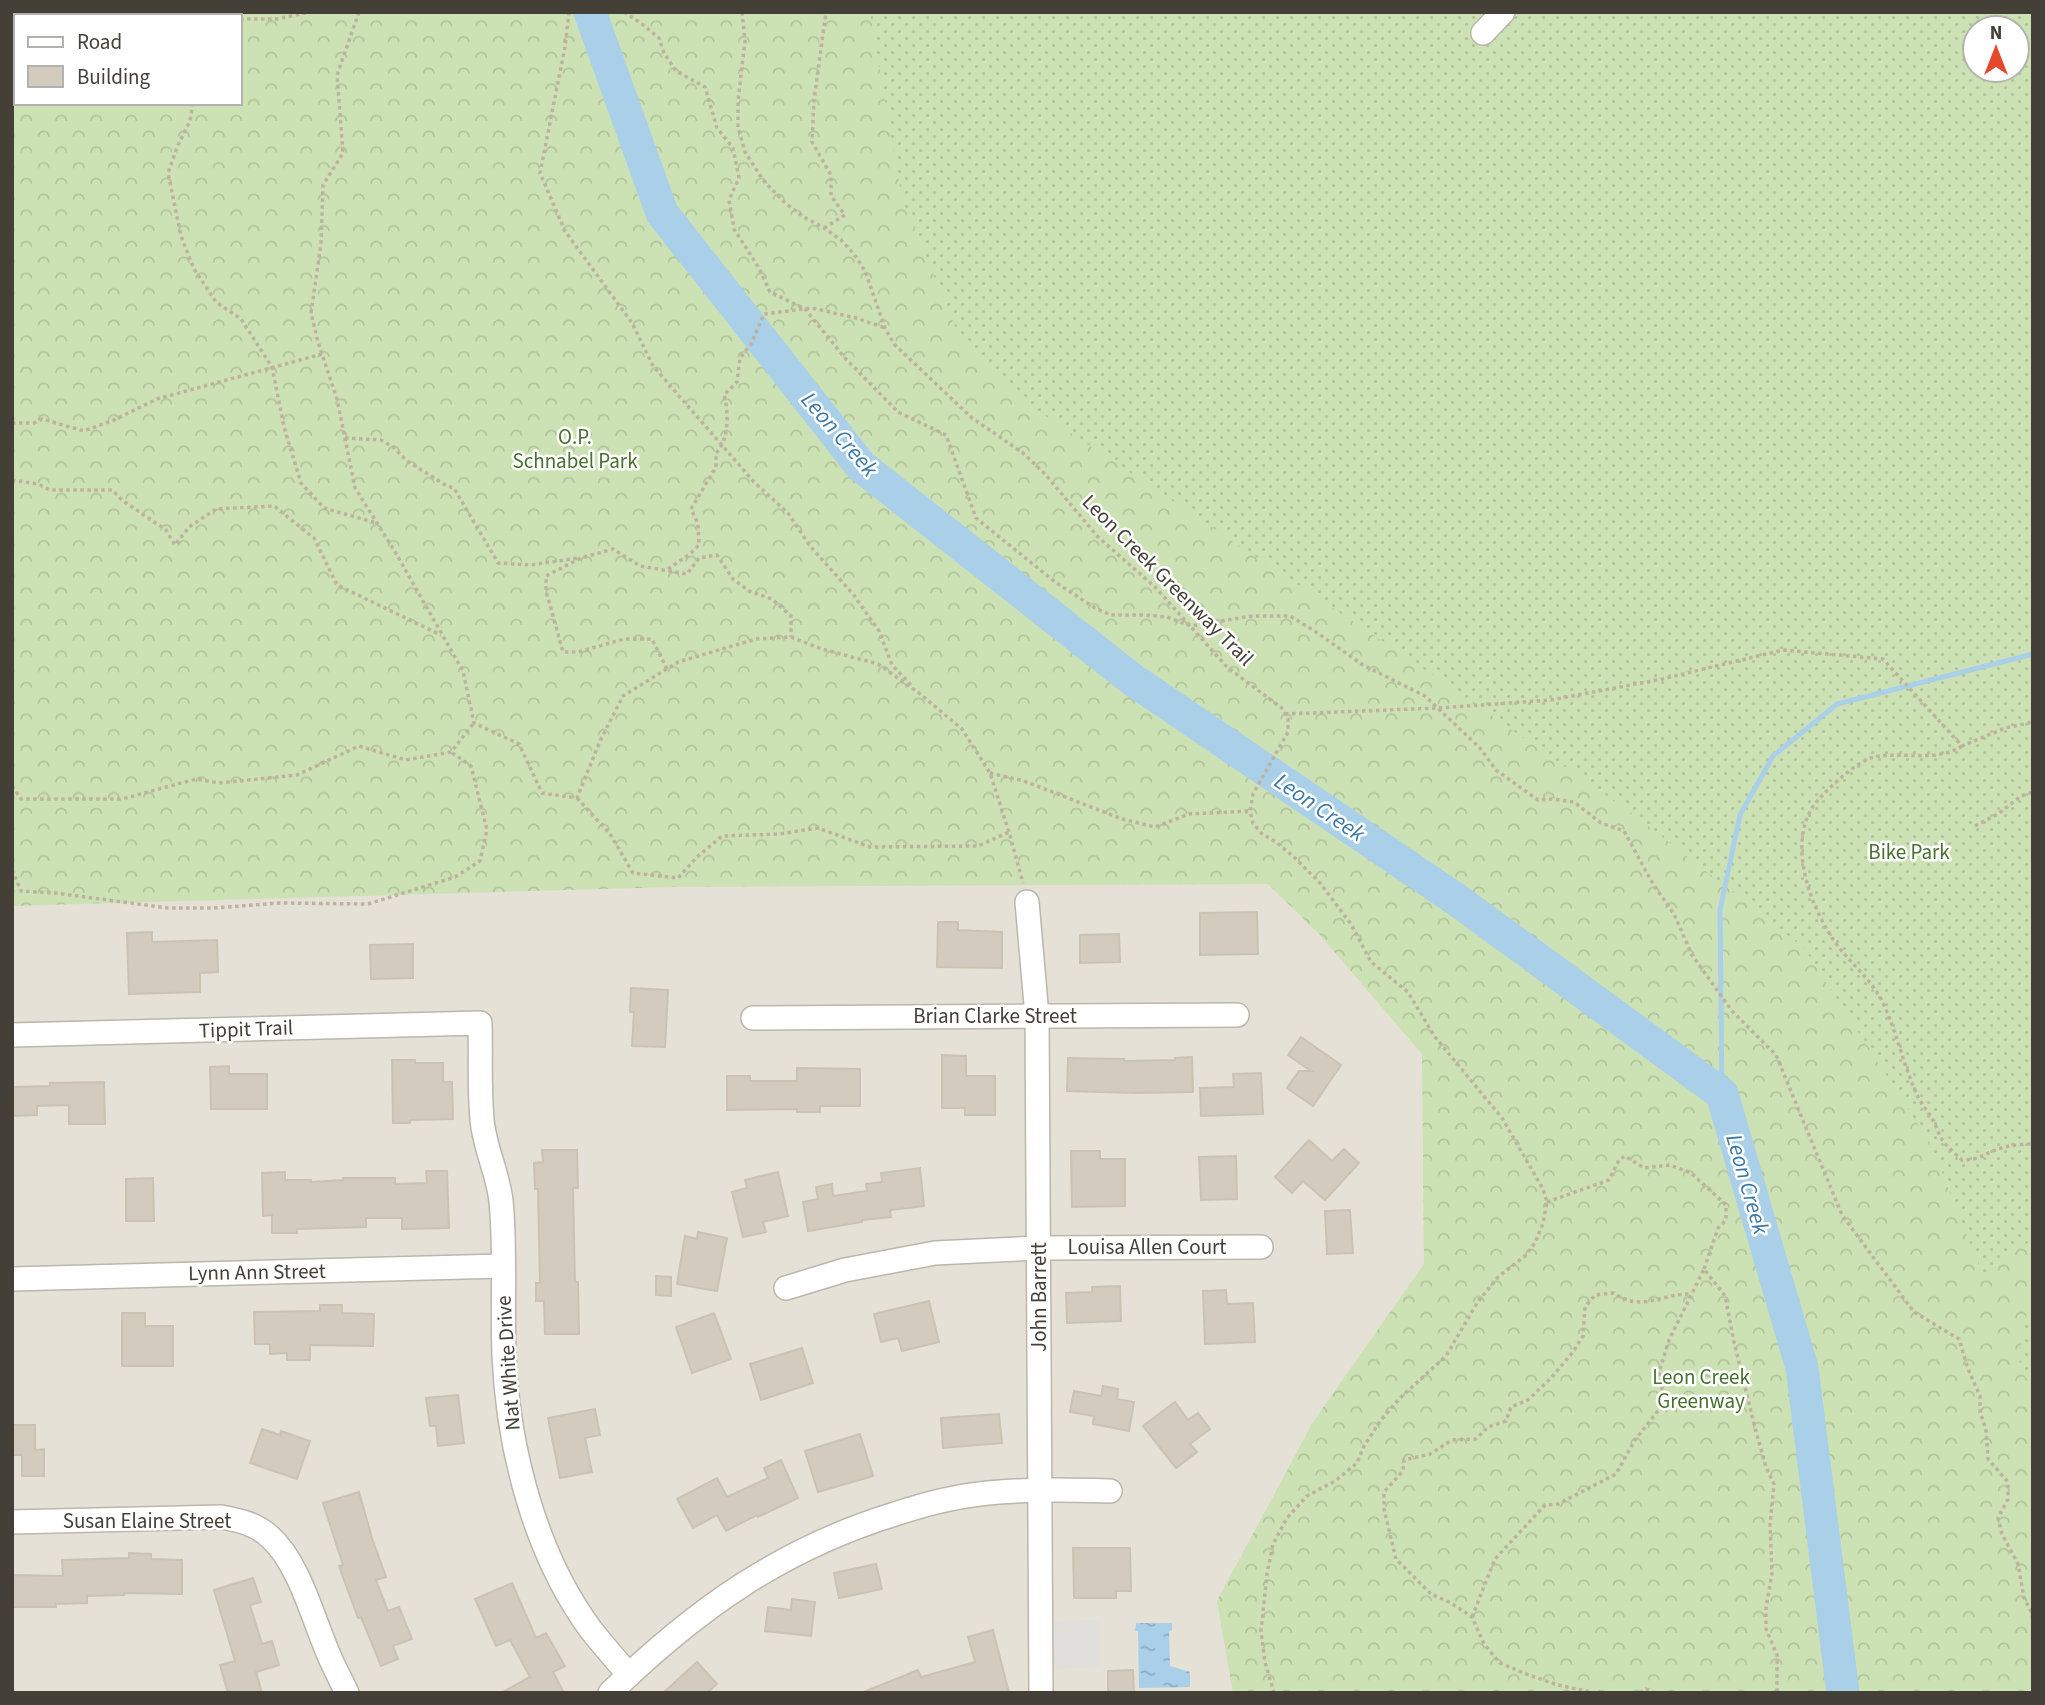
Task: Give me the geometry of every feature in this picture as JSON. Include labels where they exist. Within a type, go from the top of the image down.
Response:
[{"type":"street","points":[[1483,33],[1503,12]]},
{"type":"street","name":"John Barrett","points":[[1027,902],[1037,1016],[1041,1693]]},
{"type":"street","name":"Brian Clarke Street","points":[[753,1018],[1237,1015]]},
{"type":"street","name":"Tippit Trail","points":[[12,1035],[480,1023]]},
{"type":"street","name":"Nat White Drive","points":[[480,1023],[482,1120],[501,1201],[508,1405],[516,1454],[529,1501],[548,1552],[567,1591],[591,1629],[629,1675]]},
{"type":"street","name":"Louisa Allen Court","points":[[786,1288],[845,1270],[935,1253],[1039,1248],[1261,1247]]},
{"type":"street","name":"Lynn Ann Street","points":[[12,1279],[502,1266]]},
{"type":"street","points":[[610,1693],[701,1612],[752,1577],[807,1547],[866,1522],[928,1503],[985,1493],[1040,1489],[1110,1491]]},
{"type":"street","name":"Susan Elaine Street","points":[[12,1522],[221,1517],[242,1521],[259,1529],[272,1538],[296,1571],[346,1693]]},
{"type":"path","points":[[242,19],[277,19],[309,12]]},
{"type":"path","points":[[359,12],[337,75],[344,153],[323,185],[321,244],[311,313],[337,399],[355,488],[463,671],[474,723]]},
{"type":"path","points":[[569,12],[565,47],[540,173],[565,231],[632,323],[653,366],[754,482],[788,513],[810,546],[853,594],[879,631],[892,665],[962,729],[990,773],[1027,902]]},
{"type":"path","points":[[624,12],[659,38],[664,53],[676,71],[705,87],[718,128],[733,148],[738,178],[729,200],[734,229],[759,268],[770,292],[805,309],[845,358],[898,412],[946,435],[976,518],[1011,548],[1055,582],[1111,615],[1167,617],[1191,626],[1252,616],[1290,616],[1363,665],[1425,696],[1480,748],[1496,770],[1538,800],[1574,802],[1601,823],[1624,831],[1653,884],[1674,914],[1692,954],[1732,1011],[1776,1055],[1842,1215],[1914,1312],[1959,1339],[1980,1396],[1979,1412],[1986,1430],[1988,1459],[2008,1482],[2008,1499],[1998,1518],[2018,1564],[2024,1598],[2032,1613],[2033,1625]]},
{"type":"path","name":"Leon Creek Greenway Trail","points":[[742,12],[745,41],[738,101],[738,127],[745,152],[763,180],[802,216],[824,228],[848,247],[865,271],[885,328],[894,344],[972,418],[1023,453],[1045,474],[1098,537],[1155,587],[1227,667],[1275,702],[1285,714]]},
{"type":"path","points":[[824,228],[845,215],[831,196],[831,175],[812,142],[814,100],[826,12]]},
{"type":"path","points":[[193,105],[190,121],[168,173],[181,236],[194,270],[216,302],[240,319],[272,367],[284,427],[301,482],[324,508],[378,524]]},
{"type":"path","points":[[667,570],[699,545],[698,524],[691,509],[716,467],[716,453],[723,446],[728,409],[724,396],[737,382],[740,358],[751,344],[764,314],[812,308],[885,328]]},
{"type":"path","points":[[12,423],[34,423],[42,419],[84,431],[114,421],[157,399],[322,354]]},
{"type":"path","points":[[345,438],[381,440],[407,461],[454,488],[498,563],[531,565],[581,558],[613,549],[640,566],[688,574],[699,558],[718,555],[733,579],[749,591],[772,599],[791,616],[791,637]]},
{"type":"path","points":[[12,480],[38,484],[50,491],[113,491],[166,530],[175,545],[189,527],[216,509],[274,506],[314,538],[337,585],[443,636]]},
{"type":"path","points":[[581,558],[545,576],[545,591],[563,652],[578,652],[624,639],[652,639],[667,669]]},
{"type":"path","points":[[577,798],[600,741],[623,696],[678,662],[757,639],[791,637],[822,649],[878,664],[919,692]]},
{"type":"path","points":[[1274,1693],[1265,1662],[1261,1631],[1273,1544],[1287,1518],[1307,1496],[1335,1481],[1357,1463],[1364,1446],[1381,1420],[1446,1356],[1477,1303],[1499,1276],[1512,1268],[1535,1243],[1547,1202],[1543,1189],[1502,1118],[1436,1037],[1408,992],[1371,962],[1351,924],[1332,898],[1294,857],[1261,834],[1253,823],[1250,811],[1253,794],[1289,732],[1285,714],[1551,700],[1662,679],[1783,650],[1883,659],[1962,746]]},
{"type":"path","points":[[2033,722],[2005,728],[1954,752],[1930,756],[1872,758],[1838,780],[1816,802],[1804,829],[1802,862],[1813,903],[1827,929],[1883,1002],[1912,1082],[1943,1141],[1962,1160],[1984,1157],[2003,1147],[2033,1144]]},
{"type":"path","points":[[12,786],[20,799],[122,799],[196,779],[219,783],[298,775],[359,746],[406,760],[451,752],[474,723]]},
{"type":"path","points":[[474,723],[519,744],[541,793],[577,798],[610,834],[633,873],[678,878],[722,836],[779,834],[818,828],[870,847],[978,846],[1009,832]]},
{"type":"path","points":[[12,870],[21,891],[168,908],[280,903],[368,904],[455,877],[480,861],[487,830],[471,766],[451,752]]},
{"type":"path","points":[[990,773],[1024,781],[1122,819],[1155,827],[1189,814],[1250,811]]},
{"type":"path","points":[[1975,826],[1998,814],[2021,796],[2033,792]]},
{"type":"path","points":[[1472,1617],[1495,1559],[1545,1505],[1558,1504],[1616,1474],[1635,1440],[1665,1405],[1659,1372],[1669,1340],[1704,1269],[1718,1228],[1726,1220],[1726,1205],[1690,1173],[1670,1165],[1644,1168],[1625,1156],[1619,1160],[1609,1180],[1547,1202]]},
{"type":"path","points":[[1704,1269],[1725,1296],[1755,1428],[1774,1484],[1770,1525],[1772,1573],[1766,1608],[1766,1629],[1777,1655],[1777,1693]]},
{"type":"path","points":[[1596,1693],[1558,1685],[1500,1663],[1484,1644],[1472,1617],[1431,1594],[1396,1559],[1384,1509],[1384,1492],[1403,1471],[1405,1460],[1430,1454],[1452,1440],[1476,1439],[1488,1426],[1506,1421],[1511,1407],[1528,1400],[1573,1352],[1583,1336],[1585,1307],[1595,1295],[1614,1293],[1626,1302],[1643,1303],[1679,1294],[1692,1294]]},
{"type":"path","points":[[1558,1685],[1559,1693]]},
{"type":"path","points":[[1640,1693],[1646,1689],[1656,1693]]},
{"type":"shaded area","points":[[1268,884],[1319,934],[1422,1054],[1424,1264],[1313,1422],[1217,1601],[1233,1693],[12,1693],[12,905],[468,887]]},
{"type":"shaded area","points":[[1099,1620],[1100,1667],[1055,1669],[1054,1621]]},
{"type":"green space","name":"O.P. Schnabel Park","points":[[12,12],[2033,12],[2033,1693],[1233,1693],[1217,1601],[1313,1422],[1424,1264],[1422,1054],[1319,934],[1268,884],[468,887],[12,905]]},
{"type":"green space","name":"Leon Creek Greenway","points":[[12,12],[870,12],[902,199],[960,338],[1017,397],[1427,671],[1637,817],[1804,948],[1931,1144],[1983,1276],[2033,1240],[2033,1309],[2023,1319],[2019,1368],[2033,1388],[2033,1693],[1233,1693],[1217,1601],[1313,1422],[1424,1264],[1422,1054],[1319,934],[1268,884],[671,887],[12,906]]},
{"type":"water","points":[[1136,1623],[1172,1623],[1172,1630],[1169,1631],[1170,1666],[1190,1672],[1190,1687],[1139,1688]]},
{"type":"building","points":[[1257,912],[1258,954],[1200,955],[1200,913]]},
{"type":"building","points":[[938,922],[958,922],[958,930],[1002,932],[1002,968],[937,967]]},
{"type":"building","points":[[152,932],[152,942],[217,940],[218,972],[200,973],[200,992],[129,994],[127,933]]},
{"type":"building","points":[[1119,934],[1120,962],[1080,963],[1080,935]]},
{"type":"building","points":[[413,944],[413,978],[371,979],[370,945]]},
{"type":"building","points":[[631,988],[668,990],[665,1047],[632,1046],[634,1012],[630,1012]]},
{"type":"building","points":[[1301,1037],[1341,1065],[1313,1106],[1287,1088],[1299,1071],[1311,1071],[1288,1055]]},
{"type":"building","points":[[942,1055],[966,1056],[966,1076],[995,1076],[995,1115],[965,1115],[965,1108],[942,1108]]},
{"type":"building","points":[[1192,1057],[1193,1092],[1067,1091],[1068,1058],[1124,1061]]},
{"type":"building","points":[[392,1060],[443,1063],[443,1082],[452,1082],[453,1119],[393,1123]]},
{"type":"building","points":[[229,1066],[229,1074],[267,1074],[267,1109],[211,1109],[210,1067]]},
{"type":"building","points":[[797,1068],[860,1069],[860,1106],[820,1106],[820,1112],[797,1112],[797,1109],[727,1110],[727,1076],[750,1076],[750,1081],[797,1081]]},
{"type":"building","points":[[1261,1073],[1263,1114],[1201,1116],[1200,1088],[1234,1087],[1233,1074]]},
{"type":"building","points":[[104,1082],[105,1124],[69,1124],[69,1105],[37,1106],[37,1115],[12,1116],[12,1087]]},
{"type":"building","points":[[1309,1140],[1332,1161],[1344,1149],[1359,1163],[1325,1200],[1303,1181],[1292,1193],[1275,1177]]},
{"type":"building","points":[[542,1150],[577,1150],[578,1188],[573,1188],[579,1334],[545,1334],[544,1301],[536,1301],[536,1283],[540,1283],[538,1189],[535,1189],[534,1163],[543,1162]]},
{"type":"building","points":[[1071,1151],[1100,1151],[1100,1159],[1125,1159],[1125,1206],[1072,1207]]},
{"type":"building","points":[[1236,1156],[1237,1199],[1201,1200],[1199,1157]]},
{"type":"building","points":[[920,1168],[924,1206],[890,1210],[891,1217],[808,1231],[803,1202],[818,1199],[816,1187],[832,1184],[833,1196],[867,1191],[866,1184],[882,1182],[881,1173]]},
{"type":"building","points":[[426,1171],[447,1171],[449,1228],[402,1229],[402,1218],[366,1218],[366,1227],[297,1229],[297,1233],[272,1233],[272,1215],[263,1216],[262,1173],[285,1172],[285,1180],[311,1182],[343,1178],[395,1178],[395,1184],[427,1183]]},
{"type":"building","points":[[778,1172],[788,1216],[763,1222],[766,1232],[743,1237],[732,1192],[747,1188],[745,1180]]},
{"type":"building","points":[[153,1178],[154,1221],[126,1221],[126,1179]]},
{"type":"building","points":[[1350,1210],[1353,1253],[1327,1254],[1325,1211]]},
{"type":"building","points":[[698,1232],[727,1238],[717,1291],[677,1284],[685,1236],[697,1239]]},
{"type":"building","points":[[656,1276],[671,1277],[671,1296],[656,1295]]},
{"type":"building","points":[[1120,1286],[1121,1321],[1067,1323],[1066,1293],[1092,1292],[1092,1287]]},
{"type":"building","points":[[1226,1290],[1227,1304],[1253,1303],[1255,1342],[1205,1344],[1203,1291]]},
{"type":"building","points":[[929,1301],[939,1342],[902,1351],[898,1338],[881,1342],[874,1314]]},
{"type":"building","points":[[320,1305],[342,1305],[342,1313],[374,1314],[373,1346],[310,1345],[310,1360],[287,1360],[287,1353],[270,1354],[270,1344],[255,1344],[254,1312],[320,1311]]},
{"type":"building","points":[[122,1313],[145,1313],[145,1326],[173,1326],[173,1366],[122,1366]]},
{"type":"building","points":[[714,1313],[731,1359],[692,1373],[676,1327]]},
{"type":"building","points":[[802,1348],[813,1383],[761,1400],[750,1364]]},
{"type":"building","points":[[1103,1386],[1118,1389],[1117,1399],[1134,1402],[1129,1431],[1093,1424],[1094,1416],[1070,1412],[1074,1391],[1101,1396]]},
{"type":"building","points":[[458,1395],[464,1443],[438,1446],[436,1426],[430,1426],[426,1398]]},
{"type":"building","points":[[1175,1402],[1188,1420],[1198,1413],[1210,1429],[1190,1444],[1197,1452],[1176,1468],[1143,1426]]},
{"type":"building","points":[[595,1409],[600,1435],[585,1438],[592,1472],[560,1478],[548,1418]]},
{"type":"building","points":[[999,1414],[1002,1443],[943,1448],[941,1418]]},
{"type":"building","points":[[12,1425],[35,1425],[35,1450],[44,1449],[44,1476],[22,1476],[22,1455],[12,1455]]},
{"type":"building","points":[[262,1429],[280,1435],[281,1431],[310,1441],[297,1479],[250,1463]]},
{"type":"building","points":[[860,1434],[873,1476],[818,1492],[805,1451]]},
{"type":"building","points":[[781,1460],[798,1498],[726,1531],[717,1515],[693,1528],[677,1499],[717,1478],[727,1497],[768,1478],[764,1468]]},
{"type":"building","points":[[359,1492],[386,1577],[376,1580],[388,1611],[399,1607],[412,1639],[393,1646],[398,1659],[381,1666],[361,1617],[358,1618],[339,1566],[343,1565],[323,1503]]},
{"type":"building","points":[[1073,1548],[1130,1548],[1131,1591],[1116,1591],[1116,1598],[1074,1598]]},
{"type":"building","points":[[129,1553],[151,1554],[151,1559],[182,1560],[182,1594],[124,1593],[87,1596],[87,1603],[56,1604],[56,1607],[12,1607],[12,1575],[63,1576],[62,1560],[129,1558]]},
{"type":"building","points":[[876,1564],[882,1589],[839,1598],[834,1573]]},
{"type":"building","points":[[253,1578],[261,1602],[250,1605],[262,1644],[272,1641],[279,1665],[256,1672],[262,1693],[228,1693],[220,1665],[235,1661],[214,1590]]},
{"type":"building","points":[[512,1583],[536,1638],[546,1633],[565,1666],[553,1672],[564,1693],[501,1693],[530,1677],[510,1640],[496,1646],[475,1599]]},
{"type":"building","points":[[792,1599],[815,1602],[811,1636],[765,1631],[768,1607],[791,1610]]},
{"type":"building","points":[[993,1630],[1009,1693],[861,1693],[918,1670],[921,1677],[975,1662],[968,1637]]},
{"type":"building","points":[[697,1662],[717,1684],[707,1693],[663,1693]]},
{"type":"building","points":[[1133,1670],[1134,1693],[1108,1693],[1108,1671]]},
{"type":"waterway","name":"Leon Creek","points":[[590,12],[662,213],[861,466],[1133,680],[1457,900],[1722,1094],[1802,1368],[1843,1693]]},
{"type":"waterway","points":[[1722,1094],[1720,910],[1740,815],[1773,756],[1837,704],[2033,654]]},
{"type":"park label","name":"Bike Park","points":[[1909,852]]}]
